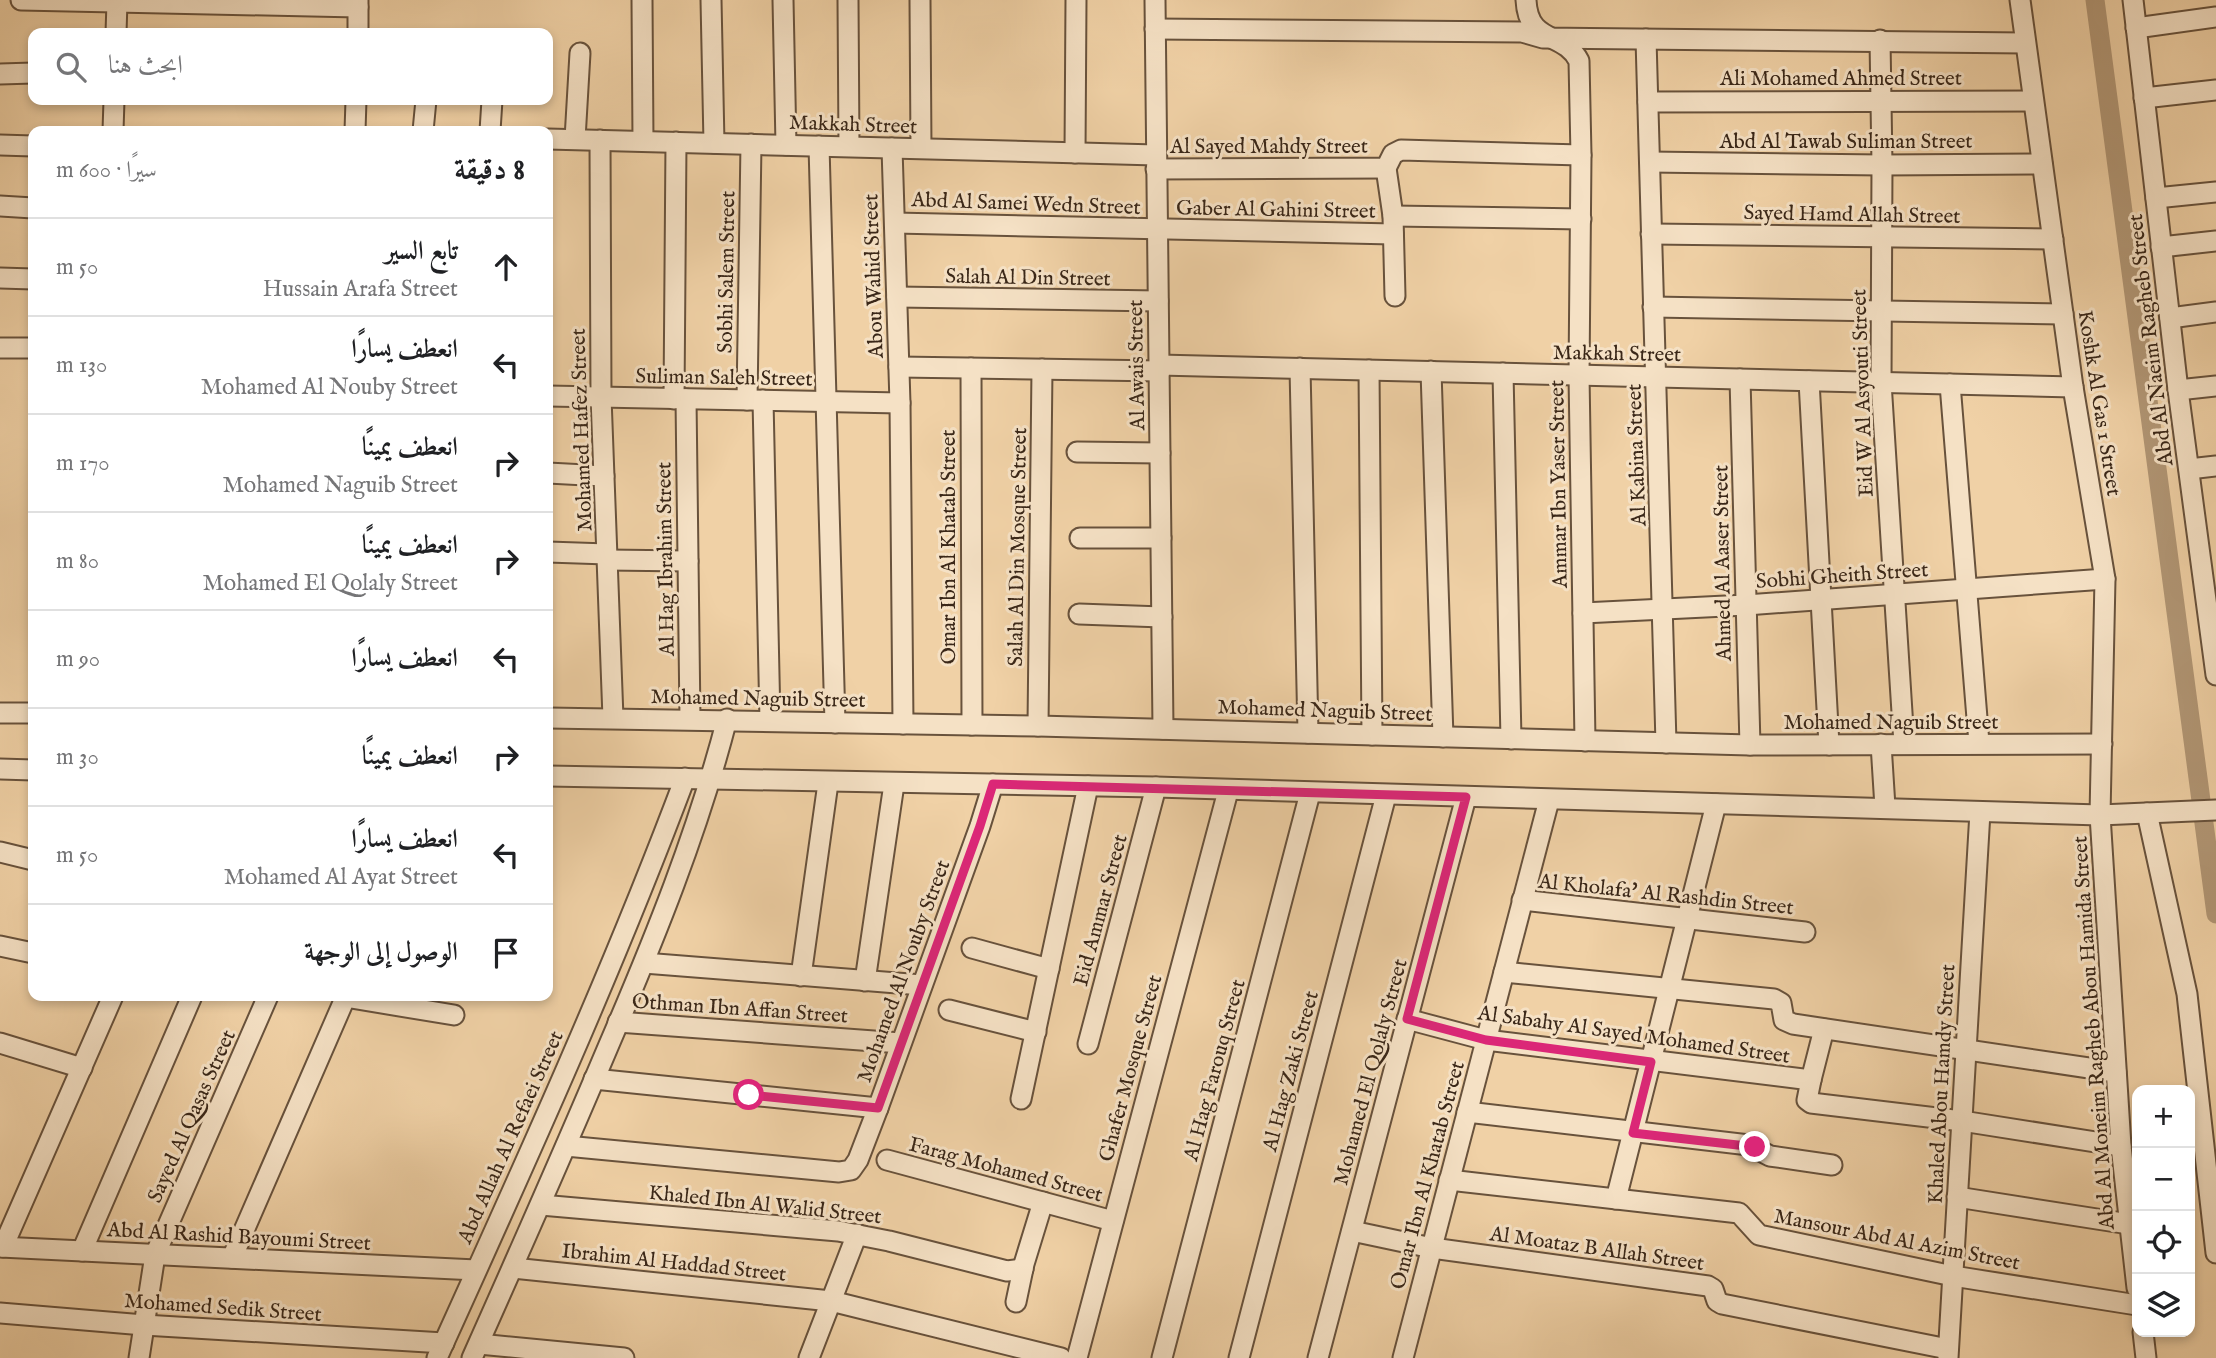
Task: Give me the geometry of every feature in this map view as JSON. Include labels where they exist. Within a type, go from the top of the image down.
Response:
[{"type":"street","points":[[21,0],[358,4],[358,28]]},
{"type":"street","points":[[642,0],[643,141]]},
{"type":"street","points":[[711,0],[714,143]]},
{"type":"street","points":[[783,0],[786,145]]},
{"type":"street","points":[[848,0],[849,146]]},
{"type":"street","points":[[920,0],[921,148]]},
{"type":"street","points":[[1075,153],[1076,0]]},
{"type":"street","name":"Al Awais Street","points":[[1155,0],[1163,729]]},
{"type":"street","name":"Ammar Ibn Yaser Street","points":[[1526,0],[1530,23],[1575,54],[1578,61],[1581,155],[1579,375],[1585,741]]},
{"type":"street","name":"Koshk Al Gas 1 Street","points":[[2021,0],[2073,387],[2105,579],[2100,816]]},
{"type":"street","name":"Abd Al Naeim Ragheb Street","points":[[2133,0],[2178,390],[2212,608],[2216,675]]},
{"type":"street","points":[[117,28],[123,1]]},
{"type":"street","points":[[2136,28],[2216,17]]},
{"type":"street","points":[[1155,29],[1522,32],[1543,38],[2025,43]]},
{"type":"street","name":"Al Kabina Street","points":[[1646,39],[1666,743]]},
{"type":"street","name":"Eid W Al Asyouti Street","points":[[1880,40],[1881,382],[1904,744]]},
{"type":"street","points":[[575,139],[580,53]]},
{"type":"street","points":[[0,74],[28,74]]},
{"type":"street","points":[[2144,98],[2216,90]]},
{"type":"street","name":"Ali Mohamed Ahmed Street","points":[[1648,102],[2033,101]]},
{"type":"street","points":[[113,126],[114,105]]},
{"type":"street","points":[[355,126],[356,105]]},
{"type":"street","points":[[423,126],[426,105]]},
{"type":"street","points":[[490,126],[492,105]]},
{"type":"street","name":"Makkah Street","points":[[553,139],[1075,153],[1156,162]]},
{"type":"street","name":"Mohamed Hafez Street","points":[[600,140],[601,397],[613,718]]},
{"type":"street","name":"Al Hag Ibrahim Street","points":[[676,142],[680,399],[688,561],[690,719]]},
{"type":"street","name":"Sobhi Salem Street","points":[[751,144],[755,400],[770,721]]},
{"type":"street","points":[[0,145],[28,146]]},
{"type":"street","points":[[819,146],[835,723]]},
{"type":"street","name":"Abou Wahid Street","points":[[892,148],[900,403],[903,724]]},
{"type":"street","name":"Al Sayed Mahdy Street","points":[[1156,162],[1386,168],[1393,154],[1401,150],[1581,155]]},
{"type":"street","name":"Abd Al Tawab Suliman Street","points":[[1650,162],[2042,164]]},
{"type":"street","points":[[1386,168],[1393,225],[1395,296]]},
{"type":"street","points":[[2156,198],[2216,192]]},
{"type":"street","points":[[0,206],[28,208]]},
{"type":"street","name":"Gaber Al Gahini Street","points":[[1157,230],[1581,219]]},
{"type":"street","name":"Abd Al Samei Wedn Street","points":[[895,223],[1157,230]]},
{"type":"street","name":"Sayed Hamd Allah Street","points":[[1651,234],[2053,239]]},
{"type":"street","points":[[2161,247],[2216,241]]},
{"type":"street","points":[[0,278],[28,278]]},
{"type":"street","name":"Salah Al Din Street","points":[[897,297],[1158,301]]},
{"type":"street","points":[[1653,307],[2063,314]]},
{"type":"street","points":[[2170,318],[2216,312]]},
{"type":"street","points":[[0,348],[28,348]]},
{"type":"street","name":"Makkah Street","points":[[899,367],[1300,368],[2073,387]]},
{"type":"street","name":"Omar Ibn Al Khatab Street","points":[[971,368],[972,725]]},
{"type":"street","points":[[1300,368],[1308,733]]},
{"type":"street","name":"Salah Al Din Mosque Street","points":[[1038,726],[1042,369]]},
{"type":"street","points":[[1369,370],[1372,735]]},
{"type":"street","points":[[1431,371],[1443,737]]},
{"type":"street","points":[[1503,373],[1511,738]]},
{"type":"street","name":"Ahmed Al Aaser Street","points":[[1740,379],[1750,746]]},
{"type":"street","points":[[1809,381],[1829,745]]},
{"type":"street","points":[[1950,384],[1979,743]]},
{"type":"street","points":[[2178,390],[2216,386]]},
{"type":"street","name":"Suliman Saleh Street","points":[[553,396],[900,403]]},
{"type":"street","points":[[1077,452],[1160,453]]},
{"type":"street","points":[[2189,469],[2216,466]]},
{"type":"street","points":[[553,473],[604,475]]},
{"type":"street","points":[[1080,538],[1161,538]]},
{"type":"street","points":[[553,552],[688,561]]},
{"type":"street","name":"Sobhi Gheith Street","points":[[1583,613],[1746,605],[2105,579]]},
{"type":"street","points":[[1079,614],[1161,617]]},
{"type":"street","points":[[0,713],[28,713]]},
{"type":"street","name":"Mohamed Naguib Street","points":[[553,718],[1038,726],[1750,746],[2102,744]]},
{"type":"street","points":[[624,1358],[476,1351],[644,963],[712,779],[727,719]]},
{"type":"street","points":[[1881,744],[1885,807]]},
{"type":"street","points":[[0,769],[28,770]]},
{"type":"street","points":[[553,776],[1088,786],[1885,807],[2100,816],[2213,810]]},
{"type":"street","name":"Abd Allah Al Refaei Street","points":[[441,1350],[528,1158],[655,857],[685,778]]},
{"type":"street","points":[[801,976],[828,783]]},
{"type":"street","points":[[865,981],[894,784]]},
{"type":"street","name":"Mohamed Al Nouby Street","points":[[566,1146],[839,1172],[851,1170],[858,1160],[878,1108],[993,784]]},
{"type":"street","points":[[1021,1099],[1088,786]]},
{"type":"street","name":"Eid Ammar Street","points":[[1088,1044],[1156,788]]},
{"type":"street","name":"Ghafer Mosque Street","points":[[1077,1358],[1228,791]]},
{"type":"street","name":"Al Hag Farouq Street","points":[[1162,1358],[1310,793]]},
{"type":"street","name":"Al Hag Zaki Street","points":[[1239,1358],[1386,795]]},
{"type":"street","name":"Mohamed El Qolaly Street","points":[[1318,1358],[1466,797]]},
{"type":"street","name":"Omar Ibn Al Khatab Street","points":[[1403,1358],[1549,800]]},
{"type":"street","points":[[1616,1199],[1716,804]]},
{"type":"street","name":"Khaled Abou Hamdy Street","points":[[1948,1354],[1980,812]]},
{"type":"street","points":[[2154,813],[2187,994],[2216,1253]]},
{"type":"street","name":"Abd Al Moneim Ragheb Abou Hamida Street","points":[[2100,816],[2121,1146],[2135,1274]]},
{"type":"street","points":[[0,852],[28,859]]},
{"type":"street","name":"Al Kholafa' Al Rashdin Street","points":[[1522,900],[1805,932]]},
{"type":"street","points":[[0,946],[28,952]]},
{"type":"street","points":[[972,948],[1049,970]]},
{"type":"street","points":[[644,963],[922,985]]},
{"type":"street","points":[[1504,972],[1777,1000],[1781,1003],[1786,1022],[2116,1072]]},
{"type":"street","points":[[2,1247],[111,1001]]},
{"type":"street","points":[[82,1251],[190,1001]]},
{"type":"street","name":"Sayed Al Qasas Street","points":[[139,1358],[155,1255],[266,1001]]},
{"type":"street","points":[[232,1258],[343,1001]]},
{"type":"street","points":[[374,1001],[454,1015]]},
{"type":"street","points":[[949,1010],[1036,1032]]},
{"type":"street","name":"Al Sabahy Al Sayed Mohamed Street","points":[[1407,1019],[1486,1040],[1811,1080],[1807,1100],[1811,1103],[1962,1121],[2121,1146]]},
{"type":"street","name":"Othman Ibn Affan Street","points":[[618,1023],[901,1043]]},
{"type":"street","points":[[1811,1080],[1824,1029]]},
{"type":"street","points":[[0,1043],[82,1068]]},
{"type":"street","points":[[594,1079],[878,1108]]},
{"type":"street","points":[[1467,1112],[1749,1145],[1770,1156],[1832,1166]]},
{"type":"street","name":"Farag Mohamed Street","points":[[887,1160],[1113,1222]]},
{"type":"street","name":"Mansour Abd Al Azim Street","points":[[1449,1180],[1739,1213],[1759,1235],[1953,1276],[2132,1304]]},
{"type":"street","points":[[1957,1197],[2129,1224]]},
{"type":"street","points":[[1016,1302],[1043,1202]]},
{"type":"street","name":"Khaled Ibn Al Walid Street","points":[[541,1205],[857,1234],[1007,1271],[1023,1269]]},
{"type":"street","name":"Al Moataz B Allah Street","points":[[1352,1231],[1432,1248],[1709,1286],[1713,1289],[1717,1301],[1722,1304],[1948,1354]]},
{"type":"street","points":[[809,1358],[857,1234]]},
{"type":"street","name":"Abd Al Rashid Bayoumi Street","points":[[2,1247],[476,1270]]},
{"type":"street","name":"Ibrahim Al Haddad Street","points":[[513,1268],[831,1301],[1061,1358]]},
{"type":"street","name":"Mohamed Sedik Street","points":[[0,1313],[441,1350]]},
{"type":"street","points":[[2144,1337],[2146,1358]]},
{"type":"waterway","points":[[2095,0],[2216,914]]},
{"type":"route","points":[[749,1095],[878,1108],[993,784],[1466,797],[1407,1019],[1486,1040],[1651,1062],[1633,1133],[1755,1147]]}]
